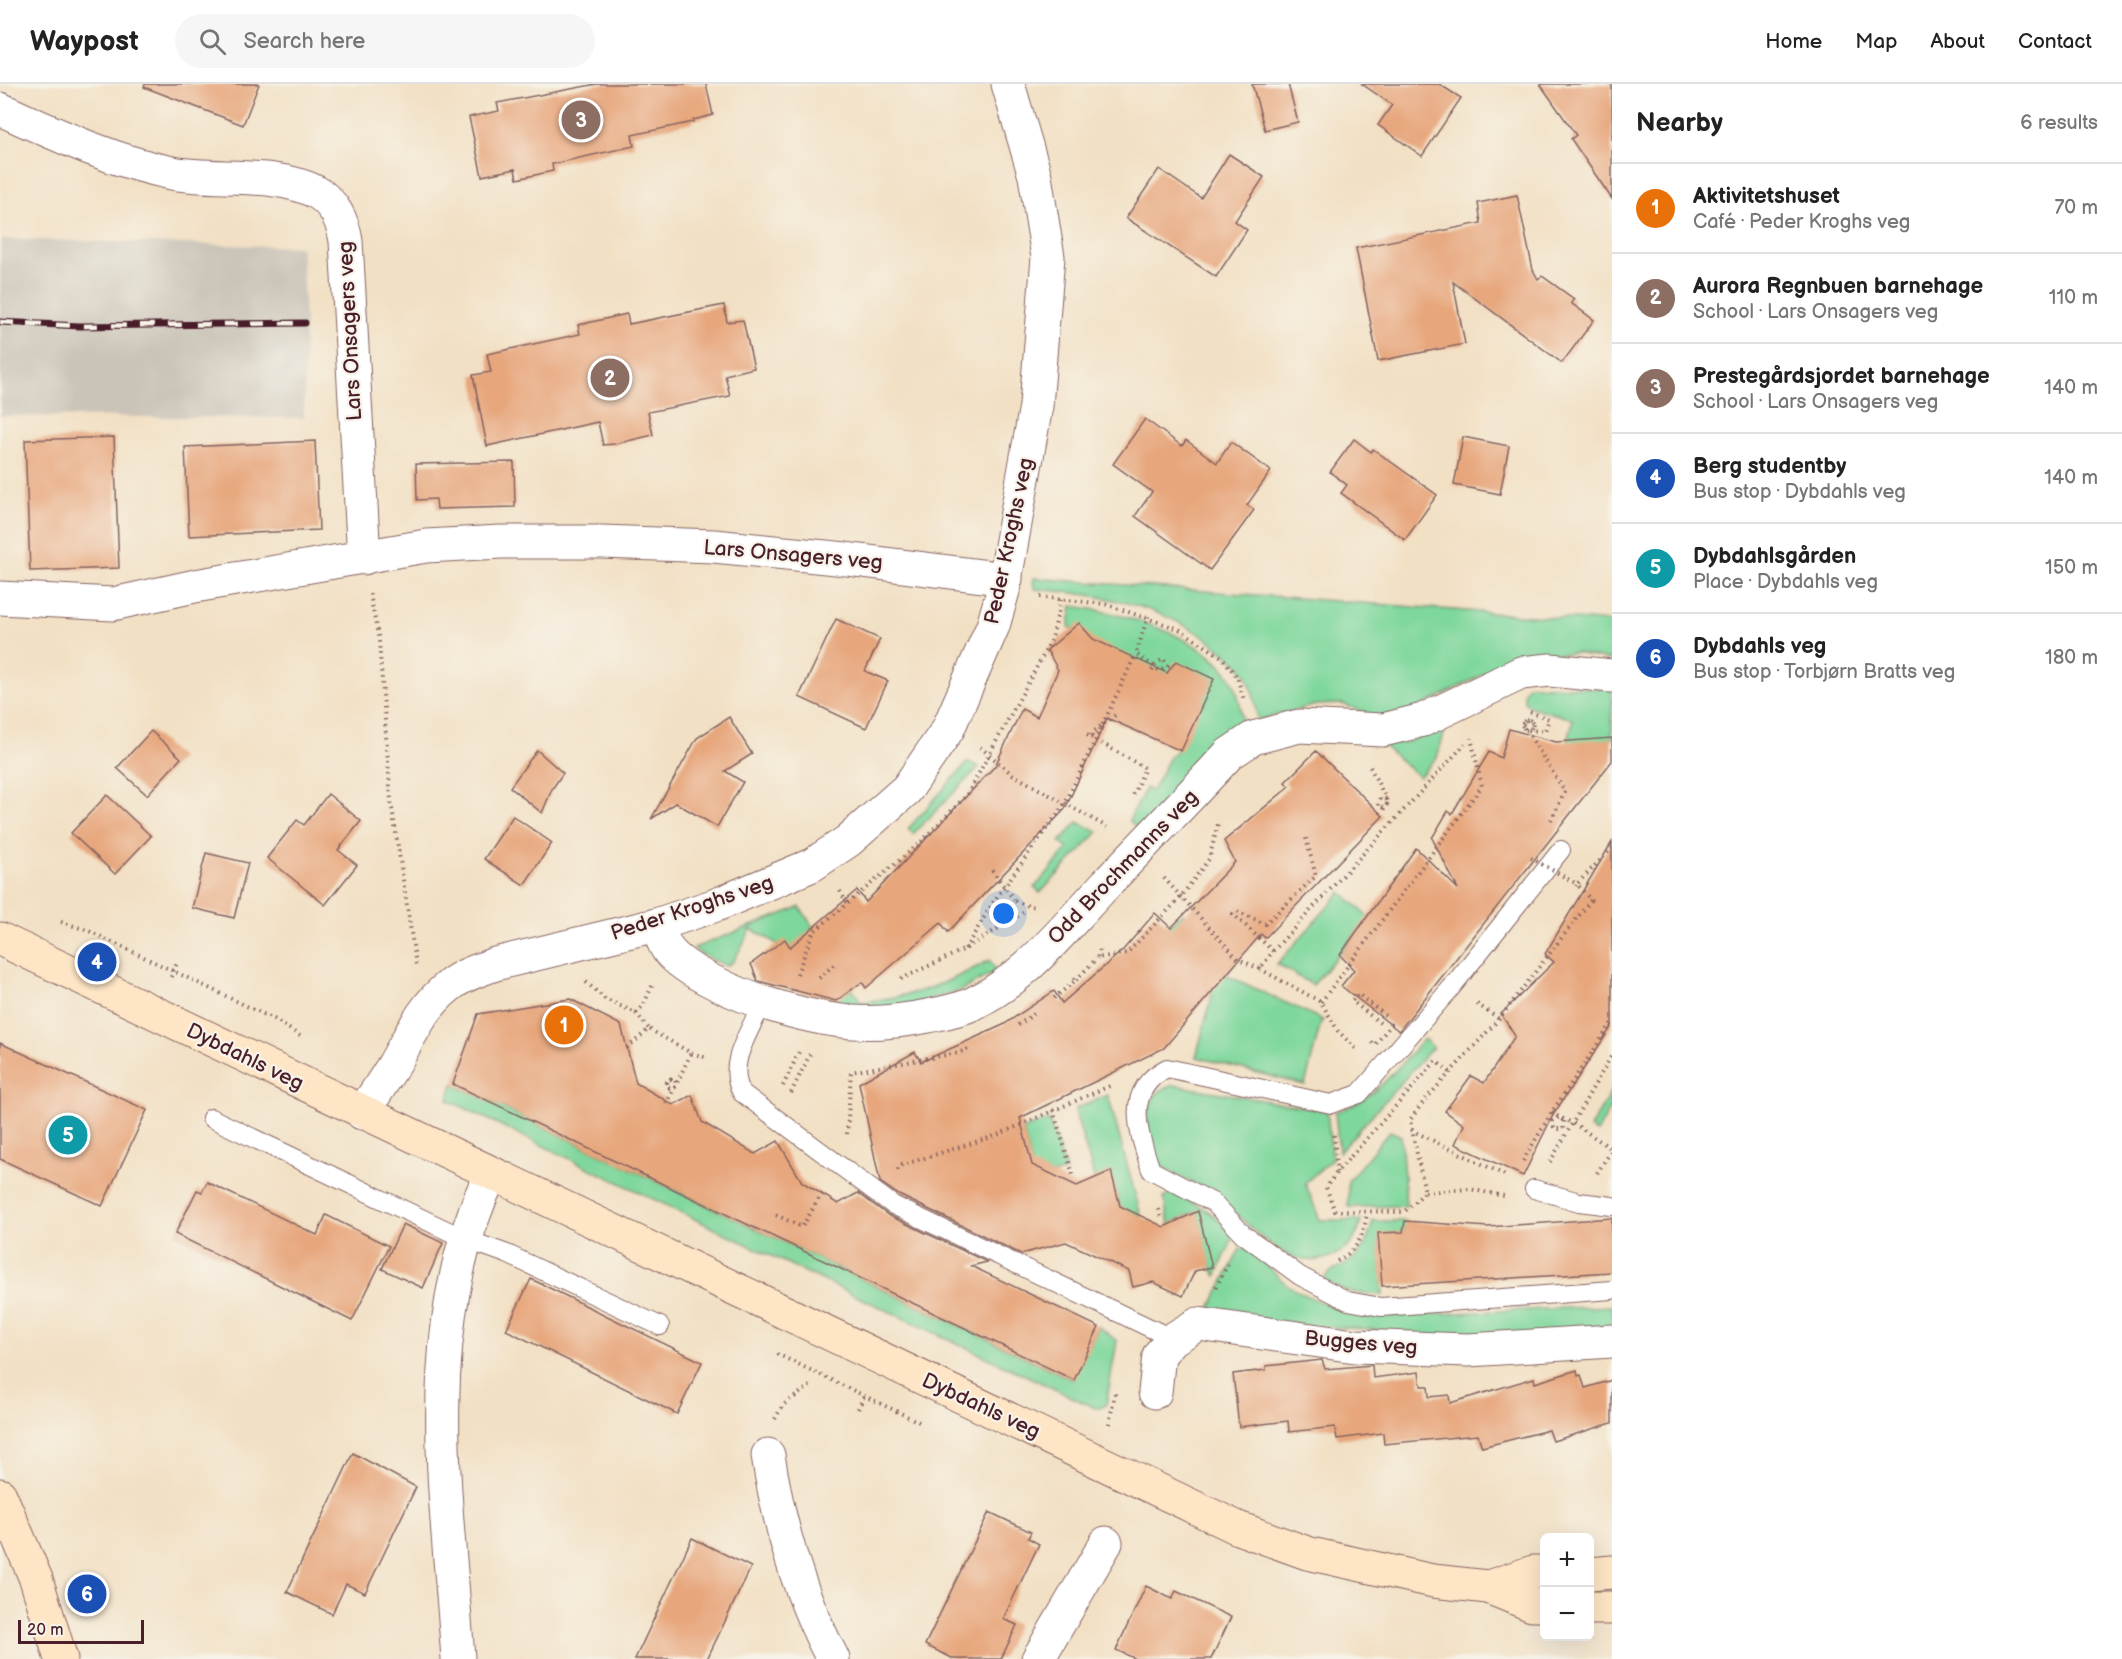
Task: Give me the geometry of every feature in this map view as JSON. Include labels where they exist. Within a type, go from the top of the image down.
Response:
[{"type":"main road","name":"Dybdahls veg","points":[[0,939],[1238,1528],[1317,1555],[1433,1581],[1488,1587],[1532,1605],[1540,1605]]},
{"type":"main road","points":[[0,1495],[36,1579],[61,1659]]},
{"type":"main road","name":"Dybdahls veg","points":[[1488,1587],[1533,1572],[1540,1572]]},
{"type":"main road","points":[[1594,1574],[1612,1572]]},
{"type":"main road","points":[[1594,1608],[1612,1608]]},
{"type":"street","name":"Peder Kroghs veg","points":[[362,1113],[432,1001],[450,985],[478,970],[656,925],[716,906],[812,865],[848,841],[907,789],[927,764],[958,708],[993,626],[1005,585],[1036,406],[1048,257],[1035,176],[1008,84]]},
{"type":"street","name":"Lars Onsagers veg","points":[[0,109],[81,145],[130,162],[173,173],[284,182],[304,186],[319,194],[330,204],[344,227],[346,241],[364,558]]},
{"type":"street","name":"Lars Onsagers veg","points":[[0,598],[113,604],[195,586],[426,546],[602,542],[714,546],[813,555],[1005,585]]},
{"type":"street","name":"Odd Brochmanns veg","points":[[656,925],[668,950],[688,966],[720,984],[772,1006],[859,1024],[894,1023],[971,1004],[1001,986],[1045,949],[1229,754],[1253,738],[1299,726],[1383,730],[1423,720],[1501,692],[1521,673],[1550,670],[1612,676]]},
{"type":"street","points":[[458,1659],[441,1422],[444,1349],[454,1286],[465,1239],[477,1204],[491,1174]]},
{"type":"street","name":"Bugges veg","points":[[1155,1392],[1159,1355],[1173,1340],[1198,1324],[1366,1346],[1468,1350],[1612,1341]]},
{"type":"street","points":[[768,1455],[776,1508],[796,1575],[833,1659]]},
{"type":"street","points":[[1038,1659],[1106,1543]]},
{"type":"lane","points":[[1561,850],[1451,988],[1359,1094],[1331,1104],[1167,1068],[1151,1076],[1140,1092],[1137,1129],[1151,1170],[1214,1203],[1243,1234],[1300,1276],[1348,1301],[1381,1307],[1612,1290]]},
{"type":"lane","points":[[772,1006],[735,1066],[735,1082],[742,1093],[893,1205],[1173,1340]]},
{"type":"lane","points":[[211,1118],[465,1239],[507,1254],[660,1326]]},
{"type":"lane","points":[[1534,1189],[1579,1202],[1612,1206]]},
{"type":"path","points":[[364,558],[379,641],[393,813],[417,970],[432,1001]]},
{"type":"path","points":[[1005,585],[1061,599],[1105,604],[1148,616],[1179,629],[1222,657],[1236,677],[1253,738]]},
{"type":"path","points":[[772,1006],[813,932],[919,844],[967,795],[1052,639],[1061,599]]},
{"type":"path","points":[[965,949],[994,901],[1066,802],[1136,654],[1148,616]]},
{"type":"path","points":[[1136,654],[1160,671],[1168,666],[1164,658],[1156,663],[1152,671]]},
{"type":"path","points":[[1260,969],[1273,951],[1471,738],[1501,692],[1549,719],[1545,730],[1524,729]]},
{"type":"path","points":[[1118,712],[1089,736],[1145,768],[1131,801]]},
{"type":"path","points":[[1524,729],[1525,721],[1533,722]]},
{"type":"path","points":[[1524,729],[1531,729],[1533,722]]},
{"type":"path","points":[[1530,736],[1533,722]]},
{"type":"path","points":[[1321,1002],[1482,786],[1471,738]]},
{"type":"path","points":[[1012,774],[1066,802],[1139,849]]},
{"type":"path","points":[[1380,813],[1387,806],[1388,803],[1387,800],[1383,798],[1378,800],[1378,806],[1383,808],[1387,806],[1387,801]]},
{"type":"path","points":[[1273,951],[1235,912],[1265,924],[1316,876],[1306,838]]},
{"type":"path","points":[[1570,892],[1612,849]]},
{"type":"path","points":[[1425,1192],[1410,1120],[1499,1019],[1591,900],[1577,884],[1532,858]]},
{"type":"path","points":[[1097,958],[1127,953],[1180,898],[1209,859]]},
{"type":"path","points":[[992,870],[1015,901]]},
{"type":"path","points":[[893,983],[965,949],[1031,907],[1066,927]]},
{"type":"path","points":[[1190,909],[1238,959],[1321,1002],[1338,1032],[1361,1055]]},
{"type":"path","points":[[1076,981],[1097,958],[1103,939]]},
{"type":"path","points":[[171,977],[177,963]]},
{"type":"path","points":[[814,981],[837,963]]},
{"type":"path","points":[[578,975],[605,999],[636,1013],[649,1029],[691,1053],[735,1066]]},
{"type":"path","points":[[636,1013],[650,992]]},
{"type":"path","points":[[1352,1001],[1391,1032]]},
{"type":"path","points":[[1372,1042],[1375,1045],[1393,1022]]},
{"type":"path","points":[[1521,1164],[1552,1112],[1611,1026]]},
{"type":"path","points":[[627,1048],[649,1029]]},
{"type":"path","points":[[671,1087],[675,1087],[691,1053]]},
{"type":"path","points":[[1411,1129],[1534,1189],[1612,1055]]},
{"type":"path","points":[[1450,1072],[1436,1061],[1326,1187],[1335,1211],[1367,1214],[1404,1212],[1425,1192],[1469,1189],[1486,1191]]},
{"type":"path","points":[[899,1166],[995,1136],[1119,1082],[1151,1076]]},
{"type":"path","points":[[666,1104],[675,1080],[670,1079],[671,1087]]},
{"type":"path","points":[[1053,1110],[1074,1178]]},
{"type":"path","points":[[1552,1112],[1564,1121],[1563,1129],[1554,1129],[1553,1121],[1558,1117],[1573,1123],[1612,1149]]},
{"type":"path","points":[[1335,1149],[1337,1172]]},
{"type":"path","points":[[776,1215],[802,1227],[819,1196]]},
{"type":"path","points":[[1300,1276],[1348,1255],[1363,1237],[1367,1214]]},
{"type":"path","points":[[1212,1297],[1230,1260]]},
{"type":"path","points":[[768,1455],[770,1429],[777,1412],[810,1386]]},
{"type":"path","points":[[858,1408],[866,1393]]},
{"type":"shaded area","points":[[0,239],[301,247],[305,323],[304,418],[0,416]]},
{"type":"green space","points":[[1033,578],[1612,622],[1612,661],[1577,653],[1515,658],[1412,711],[1376,717],[1343,704],[1316,705],[1258,720],[1252,689],[1241,668],[1222,650],[1193,630],[1172,619],[1128,603],[1082,594],[1034,589]]},
{"type":"green space","points":[[1072,606],[1114,614],[1184,639],[1221,666],[1233,682],[1237,693],[1243,727],[1142,825],[1136,827],[1129,820],[1146,788],[1152,791],[1170,757],[1184,743],[1069,626]]},
{"type":"green space","points":[[1528,685],[1612,689],[1612,739],[1567,746],[1573,719],[1531,707],[1524,701],[1524,692]]},
{"type":"green space","points":[[1447,724],[1437,757],[1419,777],[1383,745],[1408,742]]},
{"type":"green space","points":[[968,762],[979,767],[913,834],[908,829]]},
{"type":"green space","points":[[1078,822],[1098,832],[1040,893],[1035,887],[1068,849],[1060,842]]},
{"type":"green space","points":[[1341,892],[1369,917],[1313,985],[1277,964]]},
{"type":"green space","points":[[800,907],[861,1002],[913,993],[957,977],[990,960],[996,971],[962,990],[898,1009],[823,1007],[833,975],[751,929],[733,962],[726,966],[699,953],[694,948]]},
{"type":"green space","points":[[1183,913],[1232,967],[1226,975],[1323,1020],[1305,1085],[1196,1057],[1212,995],[1167,926]]},
{"type":"green space","points":[[1424,1039],[1433,1047],[1339,1152],[1335,1112],[1349,1107],[1373,1092]]},
{"type":"green space","points":[[453,1084],[1073,1380],[1099,1327],[1117,1341],[1106,1405],[1095,1408],[784,1262],[448,1100]]},
{"type":"green space","points":[[1173,1085],[1327,1111],[1332,1159],[1305,1183],[1320,1220],[1361,1220],[1356,1236],[1349,1245],[1335,1255],[1318,1260],[1301,1259],[1286,1254],[1257,1233],[1211,1193],[1165,1168],[1153,1152],[1148,1118],[1154,1097],[1161,1090]]},
{"type":"green space","points":[[1612,1090],[1612,1106],[1597,1132],[1590,1128]]},
{"type":"green space","points":[[1108,1095],[1141,1216],[1120,1207],[1111,1172],[1095,1180],[1077,1119],[1075,1109]]},
{"type":"green space","points":[[1049,1120],[1066,1171],[1052,1175],[1032,1166],[1023,1129]]},
{"type":"green space","points":[[1390,1131],[1401,1136],[1406,1206],[1348,1207],[1348,1181]]},
{"type":"green space","points":[[1170,1194],[1206,1210],[1221,1222],[1233,1238],[1216,1276],[1211,1266],[1197,1211],[1169,1224],[1164,1198]]},
{"type":"green space","points":[[1373,1221],[1406,1221],[1403,1232],[1379,1234],[1383,1295],[1348,1292],[1323,1280],[1329,1273],[1355,1258],[1366,1242]]},
{"type":"green space","points":[[1246,1248],[1285,1283],[1302,1294],[1369,1317],[1612,1306],[1612,1330],[1459,1340],[1368,1329],[1290,1325],[1209,1310],[1240,1249]]},
{"type":"building","points":[[145,84],[259,84],[243,125],[144,87]]},
{"type":"building","points":[[597,84],[706,84],[713,115],[693,120],[693,122],[632,135],[634,146],[552,164],[553,171],[517,179],[515,169],[482,176],[469,117],[499,111],[497,103]]},
{"type":"building","points":[[1252,84],[1288,84],[1298,122],[1265,130]]},
{"type":"building","points":[[1362,84],[1439,84],[1461,98],[1422,156],[1378,125],[1392,105]]},
{"type":"building","points":[[1540,84],[1612,84],[1612,199],[1571,139],[1576,135]]},
{"type":"building","points":[[1229,154],[1264,177],[1235,221],[1247,230],[1216,277],[1126,218],[1159,169],[1201,198]]},
{"type":"building","points":[[1517,195],[1533,270],[1538,279],[1542,276],[1574,299],[1571,303],[1594,320],[1562,363],[1453,282],[1465,344],[1378,361],[1356,248],[1481,223],[1478,203]]},
{"type":"building","points":[[724,305],[727,322],[743,320],[754,368],[725,375],[730,396],[648,412],[653,435],[615,444],[603,445],[598,422],[487,446],[473,375],[491,372],[487,354],[580,334],[578,325],[627,314],[629,324]]},
{"type":"building","points":[[1145,419],[1182,446],[1186,440],[1217,463],[1231,442],[1271,471],[1247,505],[1254,510],[1210,570],[1135,516],[1152,492],[1113,464]]},
{"type":"building","points":[[114,437],[119,568],[30,571],[25,440]]},
{"type":"building","points":[[1463,437],[1509,446],[1500,494],[1454,485]]},
{"type":"building","points":[[1354,439],[1371,452],[1373,449],[1437,495],[1405,540],[1341,493],[1347,485],[1330,472]]},
{"type":"building","points":[[315,441],[319,530],[189,536],[185,447]]},
{"type":"building","points":[[514,462],[515,507],[437,509],[436,499],[417,500],[416,464]]},
{"type":"building","points":[[836,619],[880,639],[865,671],[888,681],[866,728],[799,697]]},
{"type":"building","points":[[1079,623],[1093,639],[1167,673],[1176,661],[1214,679],[1181,751],[1107,718],[1065,809],[948,932],[941,923],[866,988],[862,982],[836,1001],[758,981],[751,964],[785,939],[790,947],[857,890],[866,902],[995,766],[1022,709],[1037,717],[1058,670],[1047,650]]},
{"type":"building","points":[[729,717],[752,754],[725,771],[743,782],[717,827],[676,803],[651,819],[697,738]]},
{"type":"building","points":[[1509,729],[1556,742],[1612,738],[1612,761],[1399,1031],[1341,986],[1354,970],[1340,955],[1416,848],[1458,889],[1432,838],[1448,811],[1452,814],[1489,752],[1501,758]]},
{"type":"building","points":[[151,731],[181,758],[147,795],[117,768]]},
{"type":"building","points":[[537,750],[563,773],[552,789],[542,813],[510,787]]},
{"type":"building","points":[[1316,751],[1383,816],[1265,938],[1261,934],[1164,1048],[1020,1118],[1032,1165],[1077,1186],[1111,1171],[1120,1206],[1164,1227],[1198,1211],[1212,1267],[1195,1271],[1183,1296],[1153,1282],[1133,1287],[1129,1271],[1066,1242],[1021,1254],[899,1195],[880,1182],[859,1083],[915,1052],[921,1062],[1003,1025],[1054,991],[1062,1003],[1123,950],[1155,913],[1171,928],[1235,862],[1224,841],[1289,787],[1285,782]]},
{"type":"building","points":[[328,794],[361,821],[338,850],[357,865],[325,905],[267,858],[297,820],[304,825]]},
{"type":"building","points":[[107,795],[151,836],[115,874],[71,833]]},
{"type":"building","points":[[513,816],[552,843],[524,885],[484,859]]},
{"type":"building","points":[[1612,842],[1612,1026],[1553,1115],[1523,1176],[1455,1144],[1464,1125],[1445,1111],[1471,1076],[1484,1083],[1515,1036],[1501,1014],[1554,962],[1545,954]]},
{"type":"building","points":[[206,853],[248,863],[234,918],[192,908]]},
{"type":"building","points":[[570,999],[621,1025],[636,1083],[673,1105],[692,1095],[702,1122],[755,1154],[778,1141],[802,1182],[838,1204],[858,1193],[888,1215],[987,1262],[971,1266],[1099,1327],[1074,1380],[453,1084],[478,1014]]},
{"type":"building","points":[[0,1043],[147,1110],[102,1206],[0,1159]]},
{"type":"building","points":[[207,1182],[317,1235],[326,1215],[389,1246],[352,1321],[175,1234],[197,1190],[202,1192]]},
{"type":"building","points":[[1612,1218],[1612,1272],[1382,1286],[1378,1233],[1403,1232],[1405,1221],[1488,1227]]},
{"type":"building","points":[[403,1224],[443,1243],[423,1288],[382,1269]]},
{"type":"building","points":[[531,1279],[702,1362],[677,1414],[506,1330]]},
{"type":"building","points":[[1322,1360],[1325,1369],[1372,1365],[1373,1378],[1419,1372],[1421,1386],[1428,1386],[1429,1397],[1449,1395],[1450,1403],[1534,1378],[1535,1383],[1577,1370],[1585,1388],[1612,1380],[1612,1423],[1553,1441],[1549,1430],[1482,1447],[1478,1435],[1384,1444],[1383,1433],[1337,1439],[1335,1427],[1289,1432],[1288,1421],[1239,1427],[1233,1374],[1266,1370],[1266,1366]]},
{"type":"building","points":[[353,1453],[416,1487],[365,1593],[346,1584],[332,1614],[287,1592]]},
{"type":"building","points":[[989,1512],[1031,1532],[1028,1538],[1039,1544],[1003,1619],[1017,1625],[1001,1659],[954,1659],[925,1645]]},
{"type":"building","points":[[692,1538],[751,1567],[707,1659],[635,1659]]},
{"type":"building","points":[[1146,1586],[1172,1599],[1176,1591],[1231,1617],[1211,1659],[1136,1659],[1116,1650]]},
{"type":"railway","points":[[0,322],[80,326],[305,323]]},
{"type":"place","name":"Prestegårdsjordet barnehage","points":[[581,120]]},
{"type":"place","name":"Aurora Regnbuen barnehage","points":[[610,378]]},
{"type":"place","name":"Berg studentby","points":[[97,962]]},
{"type":"place","name":"Aktivitetshuset","points":[[564,1025]]},
{"type":"place","name":"Dybdahlsgården","points":[[68,1135]]},
{"type":"place","name":"Dybdahls veg","points":[[87,1594]]}]
